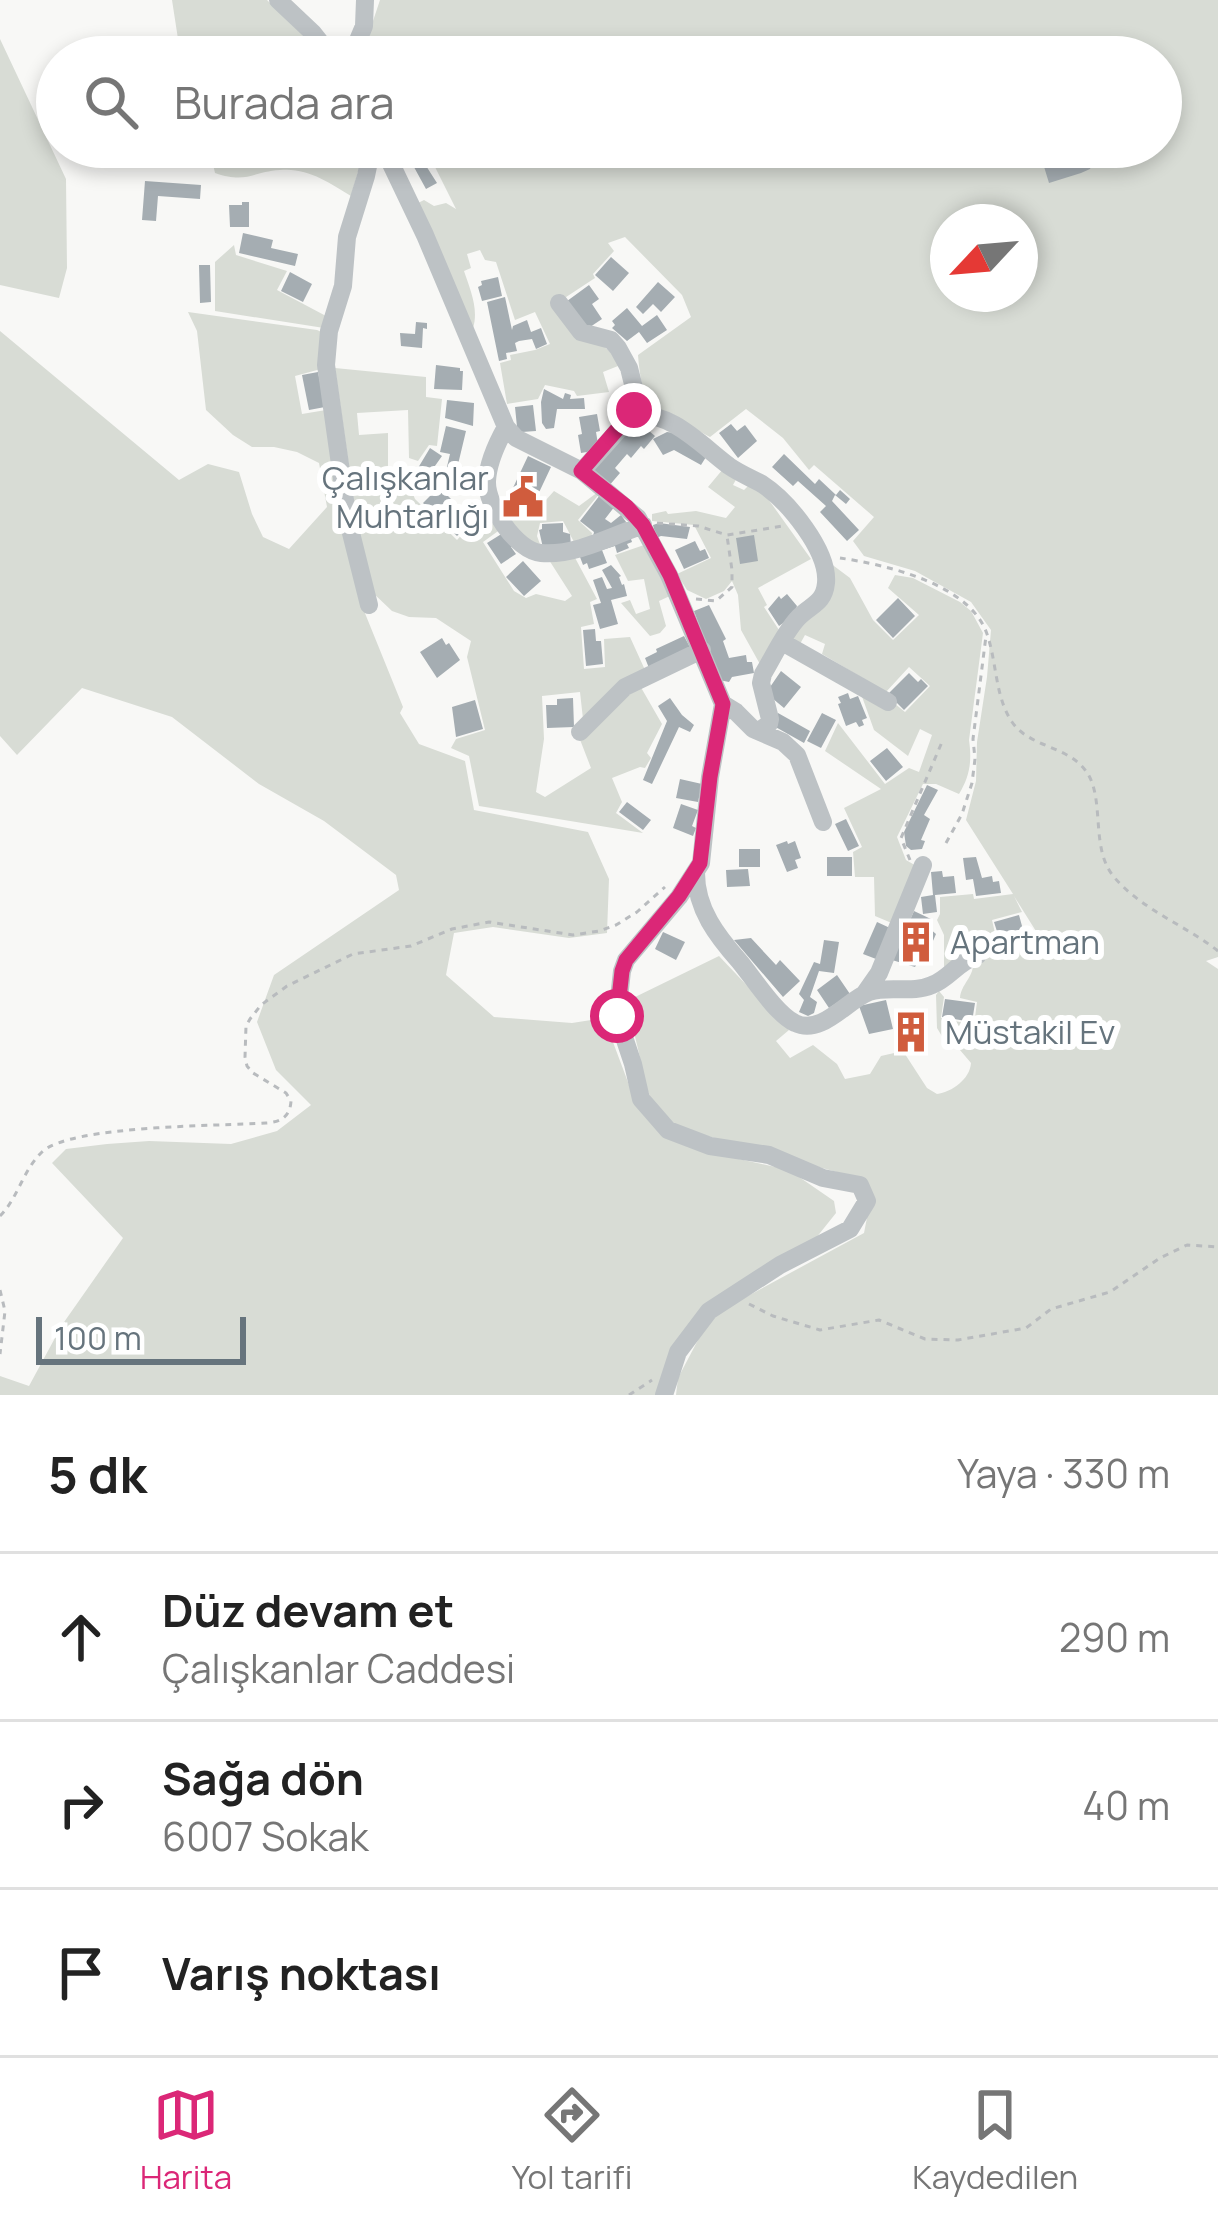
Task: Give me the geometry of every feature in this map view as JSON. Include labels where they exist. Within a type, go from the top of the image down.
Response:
[{"type":"street","points":[[278,0],[316,36]]},
{"type":"street","points":[[360,36],[365,0]]},
{"type":"street","points":[[368,168],[347,237],[343,286],[328,331],[326,364],[348,521],[368,605]]},
{"type":"street","points":[[392,168],[506,427],[516,438],[581,471],[643,525],[702,650],[723,704],[700,864],[699,902],[715,930],[793,1022],[818,1024],[866,993],[879,973],[923,865]]},
{"type":"street","points":[[559,303],[581,332],[611,340],[618,348],[636,396],[632,415],[581,471]]},
{"type":"street","points":[[632,415],[650,416],[689,434],[766,487],[817,547],[826,571],[823,596],[798,618],[761,678],[770,719],[760,730]]},
{"type":"street","points":[[506,427],[495,447],[487,486],[495,508],[520,545],[539,554],[564,551],[643,525]]},
{"type":"street","points":[[782,642],[888,703]]},
{"type":"street","points":[[580,732],[625,686],[702,650]]},
{"type":"street","points":[[723,704],[797,755],[824,822]]},
{"type":"street","points":[[664,1395],[678,1352],[709,1311],[780,1265],[850,1229],[867,1201],[860,1185],[823,1178],[769,1155],[710,1146],[668,1130],[641,1099],[617,1016],[622,971],[700,864]]},
{"type":"street","points":[[866,993],[925,988],[978,955]]},
{"type":"path","points":[[643,525],[698,526],[727,535],[800,523]]},
{"type":"path","points":[[677,593],[710,601],[727,593],[732,587],[732,570],[727,535]]},
{"type":"path","points":[[817,547],[831,555],[915,576],[968,604],[987,632],[1001,698],[1011,721],[1023,734],[1056,747],[1090,776],[1106,863],[1114,877],[1155,912],[1218,951]]},
{"type":"path","points":[[946,843],[972,783],[987,632]]},
{"type":"path","points":[[923,865],[909,859],[901,838],[942,742]]},
{"type":"path","points":[[0,1216],[45,1148],[130,1129],[266,1123],[285,1117],[291,1101],[286,1094],[247,1066],[246,1027],[261,1005],[316,971],[353,954],[411,946],[452,929],[489,922],[573,934],[599,931],[626,919],[670,883]]},
{"type":"path","points":[[731,1295],[773,1316],[820,1330],[879,1320],[925,1339],[958,1340],[1026,1328],[1051,1309],[1110,1292],[1187,1245],[1218,1246]]},
{"type":"path","points":[[0,1290],[5,1311],[0,1354]]},
{"type":"path","points":[[629,1395],[670,1368]]},
{"type":"shaded area","points":[[172,0],[267,0],[304,36],[178,36]]},
{"type":"shaded area","points":[[380,0],[1218,0],[1218,957],[1206,961],[1218,969],[1218,1395],[676,1395],[678,1378],[708,1321],[864,1233],[871,1197],[851,1176],[686,1130],[664,1116],[645,1082],[631,999],[719,956],[789,1030],[776,1041],[790,1058],[813,1045],[837,1064],[845,1079],[870,1074],[881,1056],[903,1051],[927,1088],[937,1094],[964,1079],[971,1063],[954,1043],[956,1037],[943,1038],[937,1028],[936,995],[939,991],[944,997],[941,1018],[974,1025],[977,1002],[960,998],[973,963],[993,950],[1039,936],[1014,896],[1022,912],[992,920],[997,942],[944,967],[944,935],[937,920],[940,897],[1013,894],[966,820],[976,781],[991,630],[971,602],[915,571],[864,556],[853,541],[874,517],[814,465],[809,470],[783,438],[746,409],[710,437],[657,410],[644,392],[638,355],[691,317],[682,295],[625,237],[608,243],[614,251],[593,274],[595,278],[557,303],[623,364],[603,372],[609,392],[577,396],[574,391],[545,385],[538,399],[507,404],[500,363],[511,360],[510,355],[550,344],[535,312],[515,320],[496,262],[485,260],[480,250],[467,254],[471,268],[464,271],[474,306],[473,328],[418,203],[446,203],[456,209],[436,168],[1182,168],[1182,36],[368,36]]},
{"type":"shaded area","points":[[0,39],[36,115],[36,168],[61,168],[66,179],[67,268],[59,298],[0,285]]},
{"type":"shaded area","points":[[214,168],[359,168],[351,196],[300,171],[242,177],[215,173]]},
{"type":"shaded area","points":[[234,245],[236,255],[287,271],[277,290],[326,316],[324,328],[215,311],[215,262]]},
{"type":"shaded area","points":[[188,312],[326,334],[321,369],[295,376],[302,414],[326,410],[358,596],[403,707],[400,713],[419,744],[465,761],[474,810],[588,832],[609,879],[607,933],[569,938],[493,927],[454,933],[446,975],[494,1017],[572,1023],[604,1018],[635,1101],[716,1154],[789,1170],[834,1201],[836,1213],[816,1238],[702,1313],[658,1395],[0,1395],[0,1376],[29,1386],[62,1325],[123,1238],[52,1163],[66,1149],[107,1144],[231,1144],[277,1131],[311,1105],[276,1070],[257,1022],[274,975],[399,890],[396,875],[324,821],[259,784],[172,717],[82,688],[17,755],[0,736],[0,331],[179,480],[208,464],[239,472],[263,537],[289,549],[327,507],[319,463],[297,452],[252,447],[206,410],[197,331]]},
{"type":"shaded area","points":[[335,368],[426,377],[426,397],[442,399],[437,446],[429,445],[418,461],[409,458],[408,410],[357,413],[359,435],[388,433],[388,479],[408,482],[415,499],[457,540],[486,508],[501,529],[483,542],[514,591],[526,598],[536,594],[565,601],[572,596],[549,560],[573,554],[597,599],[590,602],[594,624],[581,627],[584,669],[605,667],[604,639],[630,637],[645,670],[583,719],[580,692],[542,696],[544,739],[536,792],[545,797],[591,768],[579,737],[639,684],[662,724],[645,768],[612,778],[622,802],[616,813],[643,833],[479,806],[469,756],[451,748],[456,739],[485,730],[467,657],[471,641],[436,618],[392,611],[365,579]]},
{"type":"shaded area","points":[[723,469],[738,476],[733,485],[744,490],[750,484],[766,496],[811,559],[758,588],[781,633],[761,666],[741,630],[732,581],[724,591],[706,599],[687,590],[677,574],[711,558],[694,525],[652,521],[652,514],[666,511],[726,518],[735,507],[708,487]]},
{"type":"shaded area","points":[[554,491],[579,506],[600,493],[578,520],[592,533],[591,538],[574,542],[563,521],[540,523],[541,547],[526,543],[503,508],[528,520]]},
{"type":"shaded area","points":[[647,544],[672,595],[659,601],[666,626],[650,636],[621,603],[630,600],[636,614],[650,609],[644,579],[628,581],[615,555]]},
{"type":"shaded area","points":[[830,563],[850,578],[873,620],[893,640],[919,615],[888,588],[895,575],[913,578],[960,602],[983,633],[968,775],[959,794],[923,784],[897,837],[906,860],[918,867],[894,924],[875,916],[874,877],[855,877],[853,852],[862,847],[844,808],[881,789],[825,751],[838,723],[885,784],[909,768],[919,772],[932,735],[920,729],[908,756],[874,730],[860,691],[905,712],[930,686],[909,667],[886,692],[822,654],[825,644],[805,635],[800,644],[791,641]]},
{"type":"building","points":[[414,168],[427,168],[437,183],[426,189]]},
{"type":"building","points":[[1044,168],[1090,168],[1090,169],[1049,183]]},
{"type":"building","points":[[145,181],[201,185],[200,199],[158,196],[156,221],[142,220]]},
{"type":"building","points":[[249,202],[249,227],[230,227],[229,205]]},
{"type":"building","points":[[243,233],[273,240],[271,248],[298,254],[295,266],[239,253]]},
{"type":"building","points":[[611,257],[629,273],[613,291],[595,275]]},
{"type":"building","points":[[199,265],[210,265],[211,302],[200,303]]},
{"type":"building","points":[[290,272],[312,284],[303,302],[281,291]]},
{"type":"building","points":[[498,277],[502,296],[482,301],[481,281]]},
{"type":"building","points":[[658,282],[675,297],[661,312],[653,304],[643,314],[636,307]]},
{"type":"building","points":[[589,285],[599,299],[592,304],[602,319],[584,331],[563,304]]},
{"type":"building","points":[[505,297],[512,330],[527,320],[531,332],[541,328],[547,344],[536,349],[532,339],[519,341],[517,351],[499,361],[487,302]]},
{"type":"building","points":[[627,308],[642,326],[657,315],[667,330],[647,343],[639,332],[627,341],[612,328],[612,321]]},
{"type":"building","points":[[416,322],[427,323],[422,348],[401,346],[400,333],[415,334]]},
{"type":"building","points":[[436,365],[460,368],[462,390],[434,389]]},
{"type":"building","points":[[318,372],[325,407],[309,410],[302,375]]},
{"type":"building","points":[[544,389],[563,399],[565,393],[570,399],[584,398],[585,409],[557,409],[554,428],[546,429],[542,423]]},
{"type":"building","points":[[447,400],[474,403],[473,426],[445,418]]},
{"type":"building","points":[[533,405],[536,431],[522,432],[515,407]]},
{"type":"building","points":[[597,414],[599,450],[581,453],[579,417]]},
{"type":"building","points":[[635,419],[655,436],[631,458],[627,454],[608,487],[592,470]]},
{"type":"building","points":[[731,424],[737,431],[745,425],[757,441],[738,458],[719,433]]},
{"type":"building","points":[[446,426],[466,431],[455,477],[445,475],[450,454],[440,452]]},
{"type":"building","points":[[667,432],[706,457],[701,465],[674,450],[663,455],[653,439]]},
{"type":"building","points":[[430,448],[442,456],[430,473],[429,490],[416,488],[418,468]]},
{"type":"building","points":[[784,454],[815,484],[819,479],[836,495],[840,490],[850,499],[846,504],[835,495],[832,501],[859,530],[847,541],[820,512],[826,506],[798,481],[793,486],[772,467]]},
{"type":"building","name":"Çalışkanlar Muhtarlığı","points":[[528,456],[551,467],[527,518],[504,507]]},
{"type":"building","points":[[439,487],[469,524],[457,536],[423,503]]},
{"type":"building","points":[[600,495],[615,506],[605,519],[611,523],[621,515],[629,526],[592,541],[594,532],[580,521]]},
{"type":"building","points":[[563,523],[571,546],[543,548],[542,524]]},
{"type":"building","points":[[653,525],[690,527],[687,539],[656,538]]},
{"type":"building","points":[[503,533],[515,545],[511,547],[516,554],[501,564],[487,543]]},
{"type":"building","points":[[629,533],[629,548],[617,553],[615,546],[602,550],[607,563],[589,569],[587,563],[583,565],[580,557]]},
{"type":"building","points":[[754,535],[758,561],[740,564],[736,538]]},
{"type":"building","points":[[695,541],[709,558],[684,569],[675,550]]},
{"type":"building","points":[[523,561],[541,581],[524,596],[506,577]]},
{"type":"building","points":[[611,565],[621,576],[627,596],[611,600],[618,624],[600,629],[593,605],[601,603],[593,580],[602,577],[607,589],[612,588],[602,570]]},
{"type":"building","points":[[787,594],[797,606],[793,616],[779,626],[768,609]]},
{"type":"building","points":[[898,598],[915,616],[893,638],[876,620]]},
{"type":"building","points":[[709,605],[726,639],[729,658],[746,655],[754,673],[732,677],[729,682],[719,680],[694,611]]},
{"type":"building","points":[[595,629],[603,664],[586,666],[583,630]]},
{"type":"building","points":[[684,636],[691,649],[649,668],[645,658]]},
{"type":"building","points":[[442,638],[460,660],[437,678],[420,652]]},
{"type":"building","points":[[781,671],[801,687],[784,708],[766,693]]},
{"type":"building","points":[[909,673],[928,686],[904,710],[888,694]]},
{"type":"building","points":[[848,693],[850,699],[858,696],[867,718],[862,720],[864,725],[846,726],[838,697]]},
{"type":"building","points":[[573,698],[574,727],[547,728],[546,705]]},
{"type":"building","points":[[670,698],[694,725],[690,732],[679,727],[652,784],[643,780],[667,721],[658,706]]},
{"type":"building","points":[[475,700],[483,729],[456,737],[452,707]]},
{"type":"building","points":[[778,713],[810,731],[804,743],[772,725]]},
{"type":"building","points":[[822,713],[836,720],[821,748],[807,741]]},
{"type":"building","points":[[887,748],[903,767],[886,781],[870,761]]},
{"type":"building","points":[[680,779],[702,784],[698,802],[676,798]]},
{"type":"building","points":[[927,785],[938,790],[924,815],[930,819],[922,849],[911,850],[904,832]]},
{"type":"building","points":[[627,802],[651,820],[643,830],[619,812]]},
{"type":"building","points":[[681,804],[698,810],[693,836],[673,828]]},
{"type":"building","points":[[846,819],[859,846],[848,851],[835,824]]},
{"type":"building","points":[[795,841],[801,858],[795,860],[798,868],[787,872],[776,845]]},
{"type":"building","points":[[739,849],[760,849],[760,867],[739,867]]},
{"type":"building","points":[[827,857],[852,857],[852,876],[827,876]]},
{"type":"building","points":[[976,857],[982,878],[992,876],[993,882],[999,881],[1001,893],[976,896],[973,879],[966,880],[963,858]]},
{"type":"building","points":[[748,869],[750,886],[727,887],[726,870]]},
{"type":"building","points":[[942,871],[943,877],[954,876],[956,893],[935,895],[937,912],[923,914],[921,897],[933,895],[931,872]]},
{"type":"building","name":"Apartman","points":[[914,911],[933,920],[929,928],[936,934],[923,964],[918,962],[915,967],[892,960]]},
{"type":"building","name":"Apartman","points":[[1019,915],[1025,937],[1001,944],[994,922]]},
{"type":"building","points":[[877,922],[890,928],[876,959],[863,954]]},
{"type":"building","points":[[663,932],[685,942],[676,960],[655,949]]},
{"type":"building","points":[[751,938],[776,965],[780,960],[800,981],[783,997],[734,940]]},
{"type":"building","points":[[824,940],[839,942],[834,973],[819,971],[810,997],[817,1002],[808,1016],[799,1012],[804,1000],[799,994],[814,962],[820,964]]},
{"type":"building","points":[[837,975],[850,994],[829,1008],[817,990]]},
{"type":"building","name":"Müstakil Ev","points":[[945,999],[975,1003],[972,1022],[942,1017]]},
{"type":"building","name":"Müstakil Ev","points":[[886,1000],[893,1029],[869,1034],[859,1006]]},
{"type":"building","name":"Müstakil Ev","points":[[922,1010],[926,1043],[897,1042],[894,1013]]},
{"type":"place","name":"Çalışkanlar Muhtarlığı","points":[[523,497]]},
{"type":"place","name":"Apartman","points":[[916,942]]},
{"type":"place","name":"Müstakil Ev","points":[[911,1032]]},
{"type":"route","points":[[617,1016],[626,960],[700,863],[723,704],[670,575],[643,525],[581,471],[634,410]]}]
